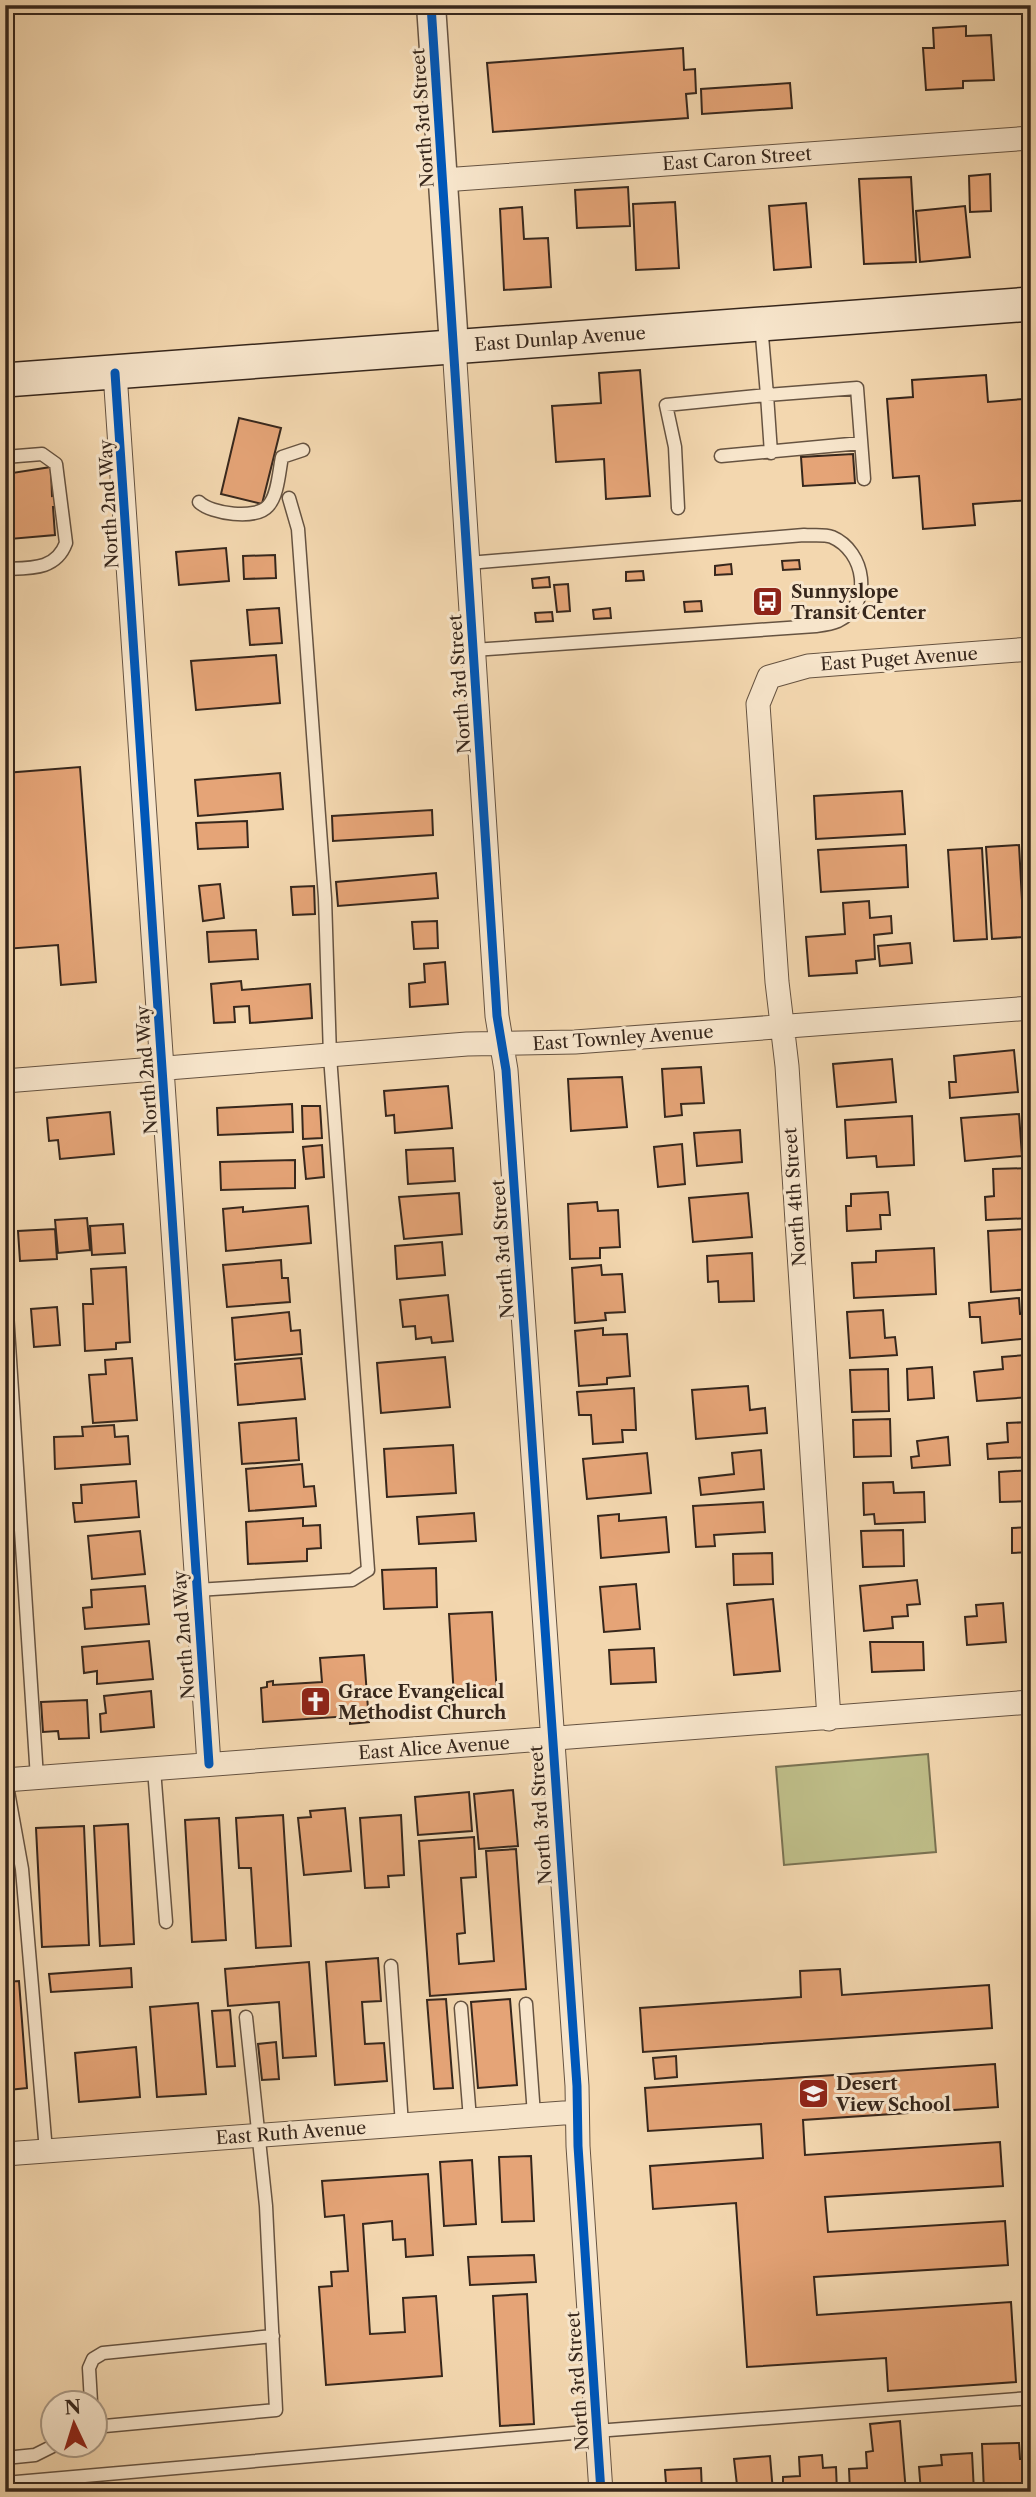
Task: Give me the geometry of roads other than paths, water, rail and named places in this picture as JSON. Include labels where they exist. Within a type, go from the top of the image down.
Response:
[{"type":"main road","name":"East Dunlap Avenue","points":[[5,380],[1031,304]]},
{"type":"street","name":"North 3rd Street","points":[[431,5],[497,1016],[506,1070],[601,2492]]},
{"type":"street","name":"East Caron Street","points":[[443,180],[1031,138]]},
{"type":"street","name":"North 2nd Way","points":[[115,373],[209,1764]]},
{"type":"street","name":"East Puget Avenue","points":[[769,677],[808,666],[1031,649]]},
{"type":"street","name":"North 4th Street","points":[[769,677],[758,704],[829,1719]]},
{"type":"street","name":"East Townley Avenue","points":[[5,1081],[467,1044],[502,1045],[1031,1008]]},
{"type":"street","name":"East Alice Avenue","points":[[5,1780],[1031,1702]]},
{"type":"street","name":"East Ruth Avenue","points":[[5,2154],[577,2112]]},
{"type":"lane","points":[[761,324],[771,453]]},
{"type":"lane","points":[[678,508],[675,447],[666,405],[857,388],[864,480]]},
{"type":"lane","points":[[721,456],[861,443]]},
{"type":"lane","points":[[199,502],[221,514],[259,512],[268,507],[272,498],[282,457],[303,450]]},
{"type":"lane","points":[[5,457],[42,454],[57,464],[66,543],[62,556],[52,564],[5,569]]},
{"type":"lane","points":[[197,1590],[352,1580],[369,1570],[330,1056],[325,898],[298,529],[289,498]]},
{"type":"lane","points":[[468,563],[804,535],[831,536],[852,551],[862,575],[858,601],[840,620],[816,626],[473,650]]},
{"type":"lane","points":[[5,1282],[37,1778]]},
{"type":"lane","points":[[155,1769],[166,1922]]},
{"type":"lane","points":[[5,1780],[22,1869],[46,2151]]},
{"type":"lane","points":[[391,1966],[402,2125]]},
{"type":"lane","points":[[526,2004],[534,2115]]},
{"type":"lane","points":[[461,2008],[470,2119]]},
{"type":"lane","points":[[108,2426],[276,2410],[259,2135],[246,2017]]},
{"type":"lane","points":[[90,2388],[89,2368],[93,2359],[103,2353],[273,2336]]},
{"type":"lane","points":[[5,2483],[596,2431],[1031,2398]]},
{"type":"lane","points":[[5,2458],[38,2454]]},
{"type":"place","name":"Sunnyslope Transit Center","points":[[768,602]]},
{"type":"place","name":"Grace Evangelical Methodist Church","points":[[315,1702]]},
{"type":"place","name":"Desert View School","points":[[813,2094]]}]
